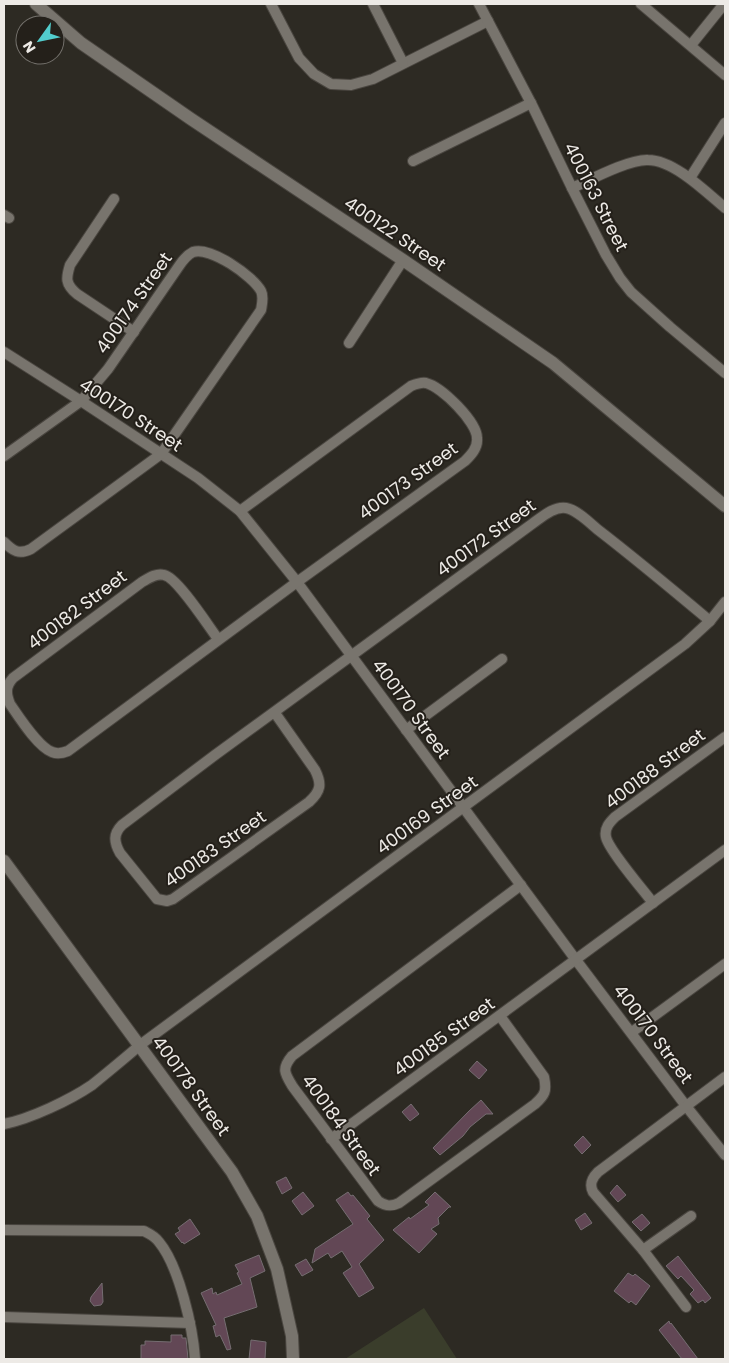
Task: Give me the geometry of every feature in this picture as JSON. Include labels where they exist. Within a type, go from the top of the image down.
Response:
[{"type":"street","name":"400122 Street","points":[[36,4],[82,42],[191,118],[553,363],[725,506]]},
{"type":"street","points":[[271,4],[299,58],[314,74],[331,84],[350,85],[373,79],[488,21]]},
{"type":"street","points":[[373,4],[403,63]]},
{"type":"street","name":"400163 Street","points":[[479,4],[531,103],[606,255],[620,278],[631,292],[725,373]]},
{"type":"street","points":[[641,4],[725,75]]},
{"type":"street","points":[[690,45],[724,4]]},
{"type":"street","points":[[413,161],[531,103]]},
{"type":"street","points":[[690,178],[725,124]]},
{"type":"street","points":[[572,188],[634,162],[648,160],[662,163],[690,178],[725,208]]},
{"type":"street","points":[[114,199],[70,265],[67,275],[69,286],[77,294],[134,332]]},
{"type":"street","name":"400174 Street","points":[[4,456],[81,401],[108,369],[185,258],[195,252],[203,252],[218,257],[248,277],[263,293],[263,303],[261,310],[161,454]]},
{"type":"street","points":[[349,343],[403,260]]},
{"type":"street","name":"400170 Street","points":[[4,352],[198,478],[240,511],[297,582],[576,960],[725,1155]]},
{"type":"street","name":"400173 Street","points":[[240,511],[411,386],[419,383],[437,388],[449,397],[464,413],[478,437],[477,446],[472,455],[297,582]]},
{"type":"street","points":[[4,542],[16,551],[24,553],[161,454]]},
{"type":"street","name":"400172 Street","points":[[352,656],[532,524],[553,510],[560,508],[568,508],[577,513],[623,548],[710,621]]},
{"type":"street","name":"400182 Street","points":[[218,639],[178,585],[169,576],[157,575],[142,582],[13,678],[8,684],[7,697],[10,704],[43,746],[52,752],[63,753],[297,582]]},
{"type":"street","name":"400169 Street","points":[[4,1124],[31,1116],[54,1106],[90,1086],[140,1046],[685,644],[710,621],[725,602]]},
{"type":"street","name":"400183 Street","points":[[275,713],[320,780],[314,797],[173,899],[167,901],[157,899],[120,853],[115,840],[118,829],[207,761],[352,656]]},
{"type":"street","points":[[406,730],[502,659]]},
{"type":"street","name":"400188 Street","points":[[653,903],[612,849],[605,835],[606,829],[609,823],[616,817],[725,737]]},
{"type":"street","points":[[576,960],[725,850]]},
{"type":"street","name":"400178 Street","points":[[4,861],[232,1172],[257,1216],[277,1269],[292,1336],[293,1359]]},
{"type":"street","name":"400184 Street","points":[[500,1016],[544,1078],[546,1086],[542,1097],[394,1206],[383,1205],[331,1140],[290,1082],[285,1071],[286,1063],[292,1056],[327,1029],[521,885]]},
{"type":"street","name":"400185 Street","points":[[331,1140],[576,960]]},
{"type":"street","points":[[632,1032],[725,964]]},
{"type":"street","points":[[686,1307],[643,1250],[593,1192],[592,1180],[598,1172],[725,1077]]},
{"type":"street","points":[[643,1250],[691,1216]]},
{"type":"street","points":[[4,1230],[144,1231],[152,1234],[166,1251],[186,1303],[195,1359]]},
{"type":"street","points":[[4,1317],[190,1323]]},
{"type":"green space","points":[[424,1308],[457,1359],[345,1359]]},
{"type":"building","points":[[477,1061],[487,1070],[479,1079],[469,1070]]},
{"type":"building","points":[[481,1100],[493,1114],[486,1114],[440,1155],[433,1148]]},
{"type":"building","points":[[411,1104],[419,1114],[410,1121],[402,1112]]},
{"type":"building","points":[[583,1136],[591,1145],[582,1154],[574,1145]]},
{"type":"building","points":[[286,1177],[292,1188],[282,1194],[276,1182]]},
{"type":"building","points":[[617,1185],[626,1195],[618,1202],[610,1193]]},
{"type":"building","points":[[303,1192],[314,1206],[302,1215],[292,1201]]},
{"type":"building","points":[[348,1192],[351,1196],[353,1195],[370,1216],[367,1219],[384,1240],[359,1264],[374,1288],[359,1297],[343,1273],[352,1267],[342,1251],[331,1258],[328,1253],[312,1263],[315,1249],[353,1224],[336,1200]]},
{"type":"building","points":[[435,1192],[451,1207],[438,1218],[439,1224],[431,1229],[437,1234],[419,1253],[393,1230],[409,1217],[410,1219],[429,1205],[425,1202]]},
{"type":"building","points":[[585,1213],[592,1223],[581,1230],[575,1220]]},
{"type":"building","points":[[642,1214],[650,1223],[641,1231],[632,1222]]},
{"type":"building","points":[[190,1219],[200,1234],[184,1244],[175,1234],[180,1231],[178,1228]]},
{"type":"building","points":[[259,1255],[265,1271],[250,1278],[257,1307],[224,1318],[231,1349],[227,1350],[220,1335],[216,1337],[213,1326],[216,1325],[201,1293],[212,1288],[213,1294],[216,1292],[217,1295],[242,1284],[235,1265]]},
{"type":"building","points":[[678,1256],[711,1298],[705,1303],[703,1300],[698,1303],[690,1294],[694,1290],[681,1276],[678,1279],[666,1266]]},
{"type":"building","points":[[306,1259],[313,1270],[302,1276],[295,1265]]},
{"type":"building","points":[[628,1273],[633,1276],[635,1274],[650,1286],[636,1305],[631,1301],[629,1303],[614,1291]]},
{"type":"building","points":[[102,1283],[103,1302],[101,1305],[94,1306],[90,1301],[91,1297]]},
{"type":"building","points":[[669,1321],[698,1359],[682,1359],[659,1330]]},
{"type":"building","points":[[171,1335],[182,1335],[182,1338],[186,1338],[188,1359],[141,1359],[141,1345],[145,1345],[145,1341],[171,1342]]},
{"type":"building","points":[[251,1340],[266,1342],[265,1359],[249,1359]]}]
